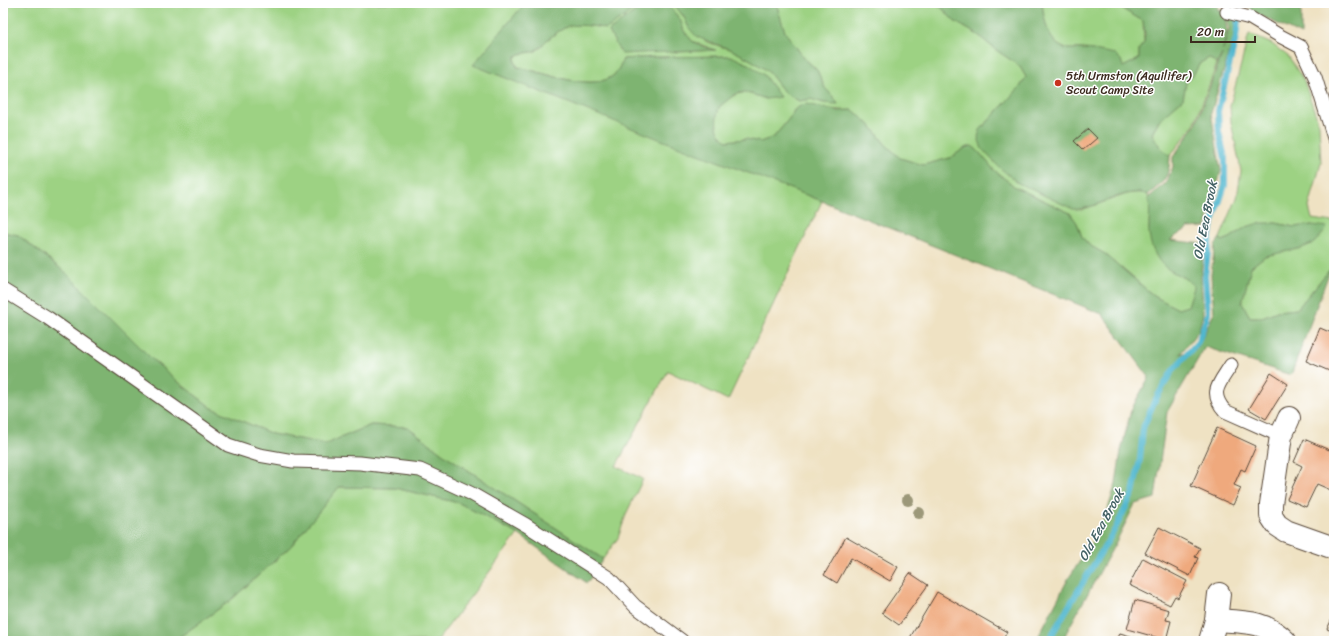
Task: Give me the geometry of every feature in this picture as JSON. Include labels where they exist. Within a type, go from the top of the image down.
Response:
[{"type":"street","points":[[1285,427],[1271,504],[1271,516],[1277,525],[1286,531],[1334,548]]},
{"type":"street","points":[[1210,641],[1216,620],[1219,594]]},
{"type":"street","points":[[1216,620],[1248,622],[1263,626],[1279,635],[1285,641]]},
{"type":"lane","points":[[1227,12],[1250,18],[1301,47],[1315,77],[1334,138]]},
{"type":"lane","points":[[3,290],[54,323],[228,446],[259,455],[293,461],[360,463],[420,470],[476,496],[526,525],[608,578],[635,606],[682,641]]},
{"type":"lane","points":[[1231,365],[1217,388],[1216,398],[1219,404],[1226,411],[1285,427]]},
{"type":"green space","points":[[3,3],[525,3],[474,65],[822,201],[728,400],[668,371],[616,466],[643,479],[627,512],[618,538],[603,559],[442,453],[408,427],[371,425],[326,444],[272,434],[212,408],[153,360],[65,272],[18,235],[3,232]]},
{"type":"green space","points":[[525,3],[636,3],[637,5],[624,17],[606,29],[577,25],[569,26],[557,32],[538,49],[515,57],[517,67],[568,80],[595,82],[607,79],[616,73],[623,59],[731,56],[748,64],[764,75],[780,97],[766,99],[745,92],[735,94],[719,107],[717,126],[722,137],[726,141],[746,139],[760,142],[774,137],[792,115],[794,110],[807,104],[838,111],[853,110],[873,128],[885,144],[900,158],[923,165],[950,158],[965,148],[972,146],[995,171],[1015,187],[1070,213],[1077,223],[1082,237],[1089,245],[1105,254],[1154,296],[1178,309],[1188,306],[1194,287],[1187,280],[1162,264],[1156,256],[1149,236],[1150,209],[1148,198],[1166,183],[1173,167],[1173,157],[1196,124],[1222,54],[1217,64],[1209,58],[1200,63],[1186,83],[1183,99],[1159,120],[1152,134],[1160,147],[1170,156],[1167,175],[1162,183],[1148,195],[1130,193],[1082,209],[1073,209],[1018,183],[999,167],[982,149],[978,137],[980,130],[1020,87],[1026,77],[1020,67],[1014,62],[996,50],[978,35],[954,21],[937,3],[1042,3],[1048,31],[1056,43],[1061,47],[1115,54],[1121,60],[1123,67],[1139,59],[1139,49],[1144,43],[1145,34],[1143,21],[1124,10],[1120,3],[1218,3],[1218,10],[1224,11],[1227,31],[1223,50],[1229,29],[1225,13],[1236,16],[1234,37],[1211,113],[1221,171],[1206,227],[1188,228],[1170,240],[1204,244],[1201,276],[1203,314],[1199,330],[1180,354],[1197,349],[1214,313],[1211,275],[1215,245],[1220,238],[1222,241],[1230,238],[1246,227],[1259,223],[1276,223],[1294,227],[1312,225],[1327,227],[1314,243],[1302,248],[1265,256],[1251,267],[1242,303],[1250,317],[1262,317],[1277,311],[1297,309],[1331,268],[1291,375],[1205,347],[1167,412],[1155,498],[1135,504],[1115,544],[1065,635],[1071,641],[1036,641],[1068,579],[1090,546],[1107,512],[1116,483],[1121,451],[1131,410],[1149,377],[1102,314],[822,201],[659,139],[473,65]]},
{"type":"green space","points":[[636,3],[646,3],[609,31],[612,36],[656,51],[680,52],[715,50],[692,41],[684,31],[680,19],[666,3],[673,3],[684,17],[689,28],[707,42],[732,50],[751,60],[768,71],[785,93],[799,101],[811,99],[824,103],[835,99],[825,88],[817,70],[804,58],[785,32],[776,3],[937,3],[954,21],[978,35],[996,50],[1014,62],[1020,67],[1026,77],[1020,87],[980,130],[1081,210],[1127,194],[1141,192],[1148,195],[1150,205],[1149,229],[1185,279],[1191,282],[1195,287],[1188,306],[1178,309],[1154,296],[1105,254],[1089,245],[1082,237],[1077,223],[1070,213],[1015,187],[995,171],[972,146],[965,148],[950,158],[923,165],[900,158],[885,144],[873,128],[853,110],[830,109],[807,104],[794,110],[792,115],[774,137],[760,142],[746,139],[726,141],[719,133],[716,126],[719,107],[731,97],[741,93],[751,94],[766,99],[731,56],[623,59],[616,73],[607,79],[596,82],[568,80],[518,67],[515,62],[515,57],[521,54],[536,51],[552,36],[569,26],[577,25],[606,29],[634,9],[637,6]]},
{"type":"green space","points":[[646,3],[666,3],[680,19],[684,31],[692,41],[704,47],[716,50],[622,54],[609,31]]},
{"type":"green space","points":[[673,3],[776,3],[785,32],[804,58],[817,70],[825,88],[838,104],[824,103],[811,99],[799,101],[785,93],[768,71],[751,60],[732,50],[697,37],[689,28],[684,17]]},
{"type":"green space","points":[[1042,3],[1120,3],[1124,10],[1143,21],[1144,43],[1139,49],[1139,59],[1123,67],[1121,60],[1102,53],[1080,49],[1067,49],[1060,46],[1055,42],[1048,30]]},
{"type":"green space","points":[[1250,3],[1301,3],[1301,35],[1251,11]]},
{"type":"green space","points":[[1249,34],[1272,44],[1289,57],[1304,81],[1319,124],[1321,163],[1309,207],[1312,219],[1334,222],[1334,261],[1331,268],[1297,309],[1277,311],[1262,317],[1250,317],[1242,303],[1251,267],[1265,256],[1278,253],[1312,225],[1294,227],[1276,223],[1246,227],[1230,238],[1222,241],[1220,238],[1237,198],[1241,171],[1231,122],[1230,106]]},
{"type":"green space","points":[[1209,58],[1217,64],[1194,125],[1170,156],[1160,147],[1152,134],[1159,120],[1183,99],[1186,83],[1200,63]]},
{"type":"green space","points":[[3,232],[18,235],[65,272],[153,360],[212,408],[272,434],[326,444],[371,425],[408,427],[442,453],[603,559],[587,583],[518,534],[459,503],[395,488],[339,487],[291,546],[231,600],[174,641],[3,641]]},
{"type":"green space","points":[[338,487],[395,488],[459,503],[518,534],[437,641],[174,641],[231,600],[291,546]]},
{"type":"building","points":[[1088,129],[1097,138],[1083,150],[1074,141]]},
{"type":"building","points":[[1320,328],[1334,334],[1334,373],[1306,361]]},
{"type":"building","points":[[1271,373],[1288,384],[1266,419],[1249,409]]},
{"type":"building","points":[[1217,428],[1256,446],[1245,471],[1241,469],[1234,485],[1241,488],[1233,505],[1191,486]]},
{"type":"building","points":[[1304,439],[1334,452],[1334,498],[1330,497],[1333,491],[1317,484],[1306,507],[1287,499],[1302,466],[1294,462]]},
{"type":"building","points":[[1159,527],[1200,548],[1195,557],[1198,558],[1190,576],[1145,553]]},
{"type":"building","points":[[846,537],[898,567],[890,581],[851,558],[837,583],[824,575]]},
{"type":"building","points":[[1143,558],[1187,581],[1178,598],[1175,596],[1170,605],[1129,585]]},
{"type":"building","points":[[910,573],[928,585],[899,625],[882,613]]},
{"type":"building","points":[[937,592],[1007,632],[1002,641],[908,641]]},
{"type":"building","points":[[1135,600],[1169,610],[1166,620],[1171,621],[1166,640],[1127,629]]},
{"type":"building","points":[[1334,615],[1334,632],[1327,629]]},
{"type":"building","points":[[1120,633],[1147,641],[1117,641]]},
{"type":"waterway","name":"Old Eea Brook","points":[[1048,641],[1115,529],[1133,493],[1140,459],[1143,428],[1154,402],[1173,370],[1198,342],[1208,314],[1205,276],[1211,228],[1225,185],[1225,158],[1219,132],[1218,111],[1236,38],[1240,3]]},
{"type":"place","name":"5th Urmston (Aquilifer) Scout Camp Site","points":[[1058,83]]}]
